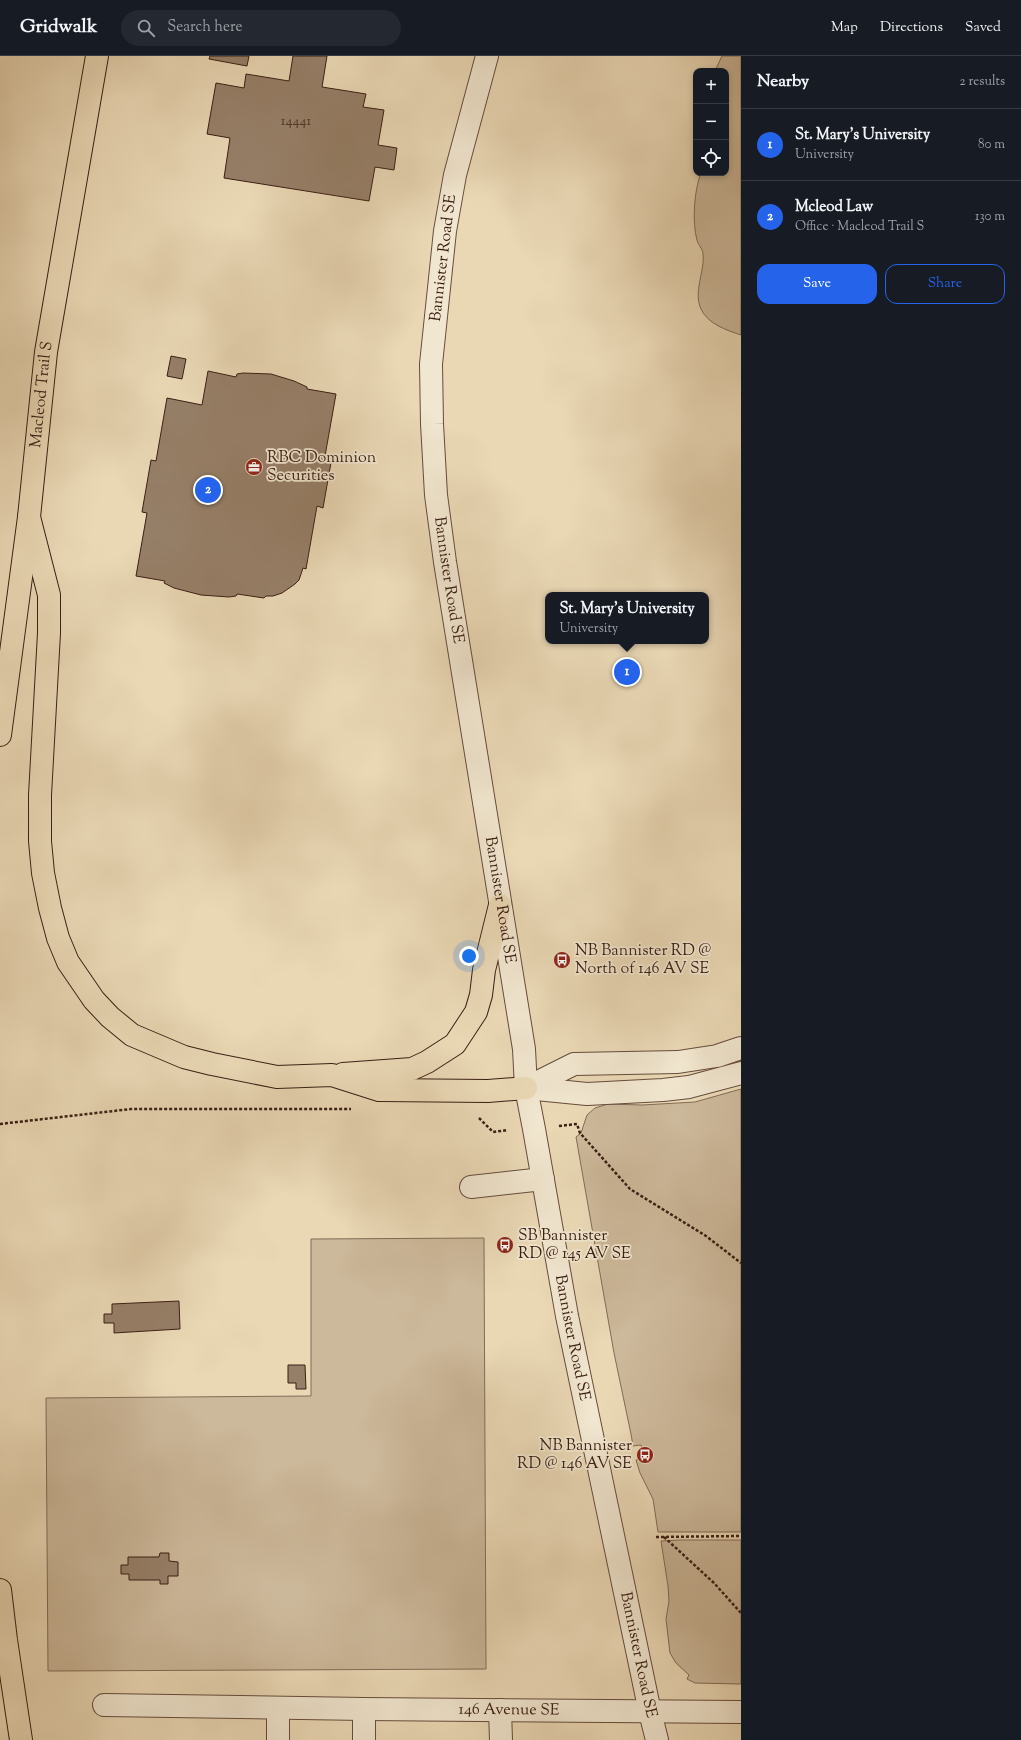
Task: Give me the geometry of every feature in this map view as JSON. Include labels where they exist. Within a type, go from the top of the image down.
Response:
[{"type":"highway","name":"Macleod Trail S","points":[[0,735],[29,517],[46,352],[97,56]]},
{"type":"highway","points":[[29,517],[49,595],[49,633],[40,795],[40,841],[43,873],[58,938],[68,962],[94,1000],[110,1017],[132,1035],[184,1057],[277,1077],[332,1075],[412,1069],[427,1062],[455,1044],[476,1012],[480,1000],[484,970],[500,905]]},
{"type":"highway","points":[[332,1075],[379,1090],[488,1091],[526,1088]]},
{"type":"highway","points":[[0,1590],[21,1740]]},
{"type":"street","name":"Bannister Road SE","points":[[487,56],[455,175],[447,217],[441,263],[431,372],[436,494],[461,662],[524,1049],[526,1088],[567,1316],[650,1712],[658,1740]]},
{"type":"street","points":[[526,1088],[574,1064],[678,1062],[717,1056],[741,1048]]},
{"type":"street","points":[[526,1088],[587,1094],[663,1090],[689,1087],[741,1073]]},
{"type":"street","points":[[471,1187],[543,1179]]},
{"type":"street","name":"146 Avenue SE","points":[[104,1705],[741,1712]]},
{"type":"street","points":[[278,1708],[278,1740]]},
{"type":"street","points":[[364,1709],[364,1740]]},
{"type":"street","points":[[500,1710],[501,1740]]},
{"type":"path","points":[[0,1124],[131,1109],[352,1110]]},
{"type":"path","points":[[577,1124],[580,1133],[630,1189],[706,1236],[741,1263]]},
{"type":"path","points":[[656,1537],[741,1536]]},
{"type":"path","points":[[664,1537],[714,1583],[741,1613]]},
{"type":"shaded area","points":[[722,56],[741,56],[741,335],[724,329],[708,319],[701,309],[698,296],[703,252],[695,233],[694,206],[699,180],[700,176],[729,176],[729,68],[716,68]]},
{"type":"shaded area","points":[[741,1089],[741,1532],[658,1532],[653,1499],[640,1473],[636,1460],[644,1458],[641,1445],[633,1446],[614,1353],[576,1137],[581,1133],[587,1115],[595,1108],[608,1104],[642,1105],[695,1102]]},
{"type":"shaded area","points":[[484,1238],[486,1669],[48,1671],[46,1398],[311,1396],[311,1239]]},
{"type":"shaded area","points":[[741,1540],[741,1684],[695,1683],[687,1679],[689,1675],[676,1663],[670,1653],[666,1619],[669,1601],[668,1586],[661,1541]]},
{"type":"building","points":[[210,56],[249,56],[247,66],[209,59]]},
{"type":"building","points":[[293,56],[327,56],[322,87],[366,94],[363,107],[384,110],[378,145],[397,148],[394,170],[375,167],[369,201],[224,178],[230,138],[207,134],[216,83],[244,88],[246,74],[289,81]]},
{"type":"building","points":[[171,356],[186,359],[182,379],[167,376]]},
{"type":"building","points":[[208,371],[236,377],[237,374],[243,373],[271,374],[294,381],[307,387],[307,389],[336,394],[325,456],[332,457],[323,508],[317,506],[306,569],[303,568],[299,580],[295,584],[282,593],[273,596],[266,596],[264,598],[237,594],[236,596],[229,597],[201,595],[174,588],[164,583],[165,581],[136,576],[147,513],[142,512],[151,460],[156,461],[167,398],[202,405]]},
{"type":"building","points":[[179,1301],[180,1329],[114,1333],[114,1323],[104,1323],[104,1314],[112,1314],[112,1304]]},
{"type":"building","points":[[288,1365],[305,1365],[306,1389],[296,1389],[296,1383],[288,1383]]},
{"type":"building","points":[[160,1553],[169,1553],[169,1561],[178,1562],[178,1576],[168,1576],[168,1584],[160,1584],[160,1580],[129,1580],[129,1574],[121,1574],[121,1565],[128,1565],[128,1557],[159,1557]]},
{"type":"place","name":"RBC Dominion Securities","points":[[254,467]]},
{"type":"place","name":"Mcleod Law","points":[[208,490]]},
{"type":"place","name":"St. Mary's University","points":[[627,672]]},
{"type":"place","name":"NB Bannister RD @ North of 146 AV SE","points":[[562,960]]},
{"type":"place","name":"SB Bannister RD @ 145 AV SE","points":[[505,1245]]},
{"type":"place","name":"NB Bannister RD @ 146 AV SE","points":[[645,1455]]}]
